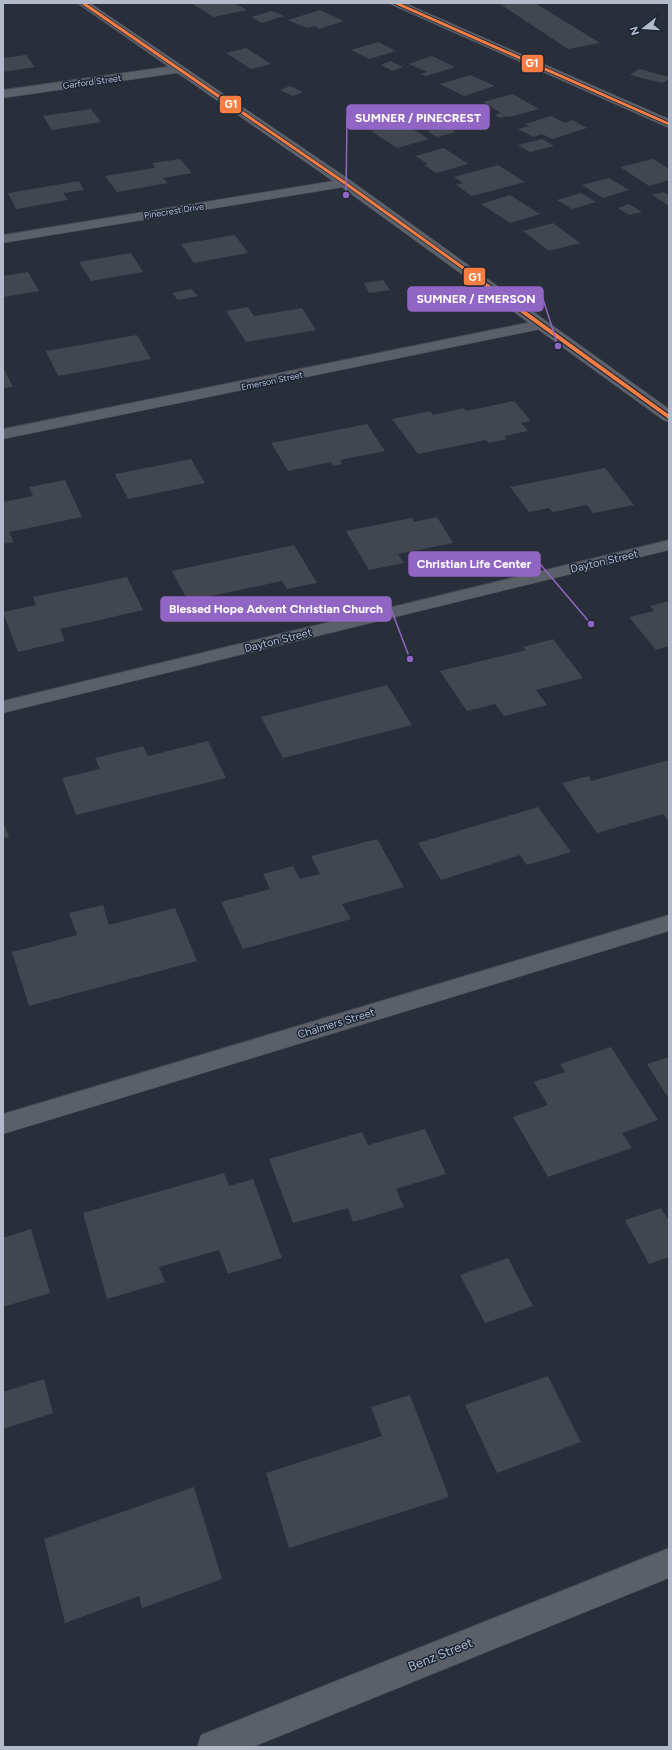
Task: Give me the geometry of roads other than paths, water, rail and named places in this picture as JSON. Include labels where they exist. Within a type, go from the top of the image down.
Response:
[{"type":"main road","points":[[82,3],[345,183],[669,417]]},
{"type":"main road","points":[[396,3],[669,124]]},
{"type":"street","name":"Garford Street","points":[[3,94],[180,69]]},
{"type":"street","name":"Pinecrest Drive","points":[[3,239],[345,183]]},
{"type":"street","name":"Emerson Street","points":[[3,434],[541,325]]},
{"type":"street","name":"Dayton Street","points":[[3,707],[669,545]]},
{"type":"street","name":"Chalmers Street","points":[[3,1124],[669,923]]},
{"type":"street","name":"Benz Street","points":[[213,1747],[669,1563]]},
{"type":"place","name":"SUMNER / PINECREST","points":[[346,195]]},
{"type":"place","name":"SUMNER / EMERSON","points":[[558,346]]},
{"type":"place","name":"Christian Life Center","points":[[591,624]]},
{"type":"place","name":"Blessed Hope Advent Christian Church","points":[[410,659]]}]
